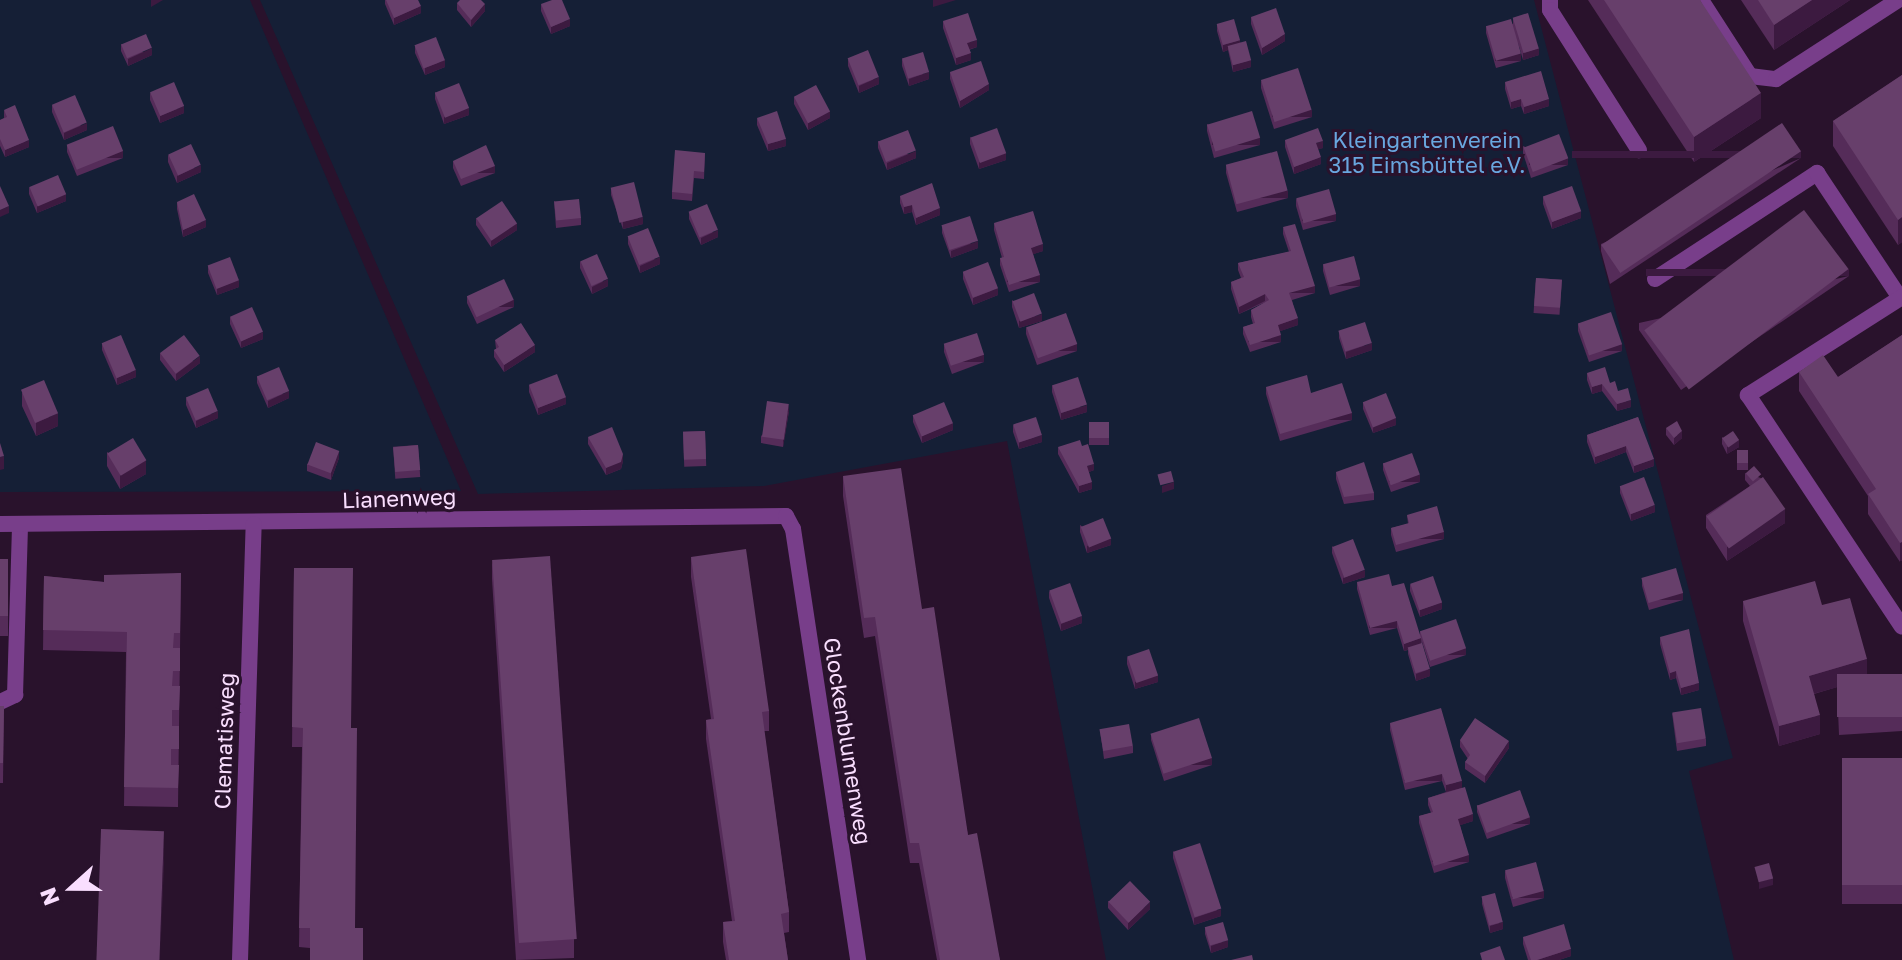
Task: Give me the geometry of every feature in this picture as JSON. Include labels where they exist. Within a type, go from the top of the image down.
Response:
[{"type":"street","points":[[1550,0],[1550,10],[1639,150]]},
{"type":"street","points":[[1701,0],[1750,76],[1776,79],[1898,0]]},
{"type":"street","points":[[1655,279],[1817,173],[1901,297],[1748,395],[1900,617]]},
{"type":"street","name":"Lianenweg","points":[[0,524],[254,524],[472,516],[786,516],[793,529]]},
{"type":"street","name":"Clematisweg","points":[[240,960],[254,524]]},
{"type":"street","points":[[0,702],[15,695],[20,525]]},
{"type":"street","name":"Glockenblumenweg","points":[[793,529],[858,960]]},
{"type":"green space","points":[[0,0],[250,0],[461,491],[0,492]]},
{"type":"green space","name":"Kleingartenverein 315 Eimsbüttel e.V.","points":[[260,0],[1534,0],[1733,758],[1689,771],[1734,960],[1106,960],[1007,441],[764,486],[478,494]]},
{"type":"building","points":[[386,0],[418,0],[421,6],[394,18]]},
{"type":"building","points":[[460,0],[481,0],[485,4],[471,20],[457,3]]},
{"type":"building","points":[[562,0],[570,19],[551,27],[541,4]]},
{"type":"building","points":[[1604,0],[1700,0],[1761,93],[1694,137]]},
{"type":"building","points":[[1758,0],[1812,0],[1774,25]]},
{"type":"building","points":[[1276,8],[1285,34],[1262,48],[1251,17]]},
{"type":"building","points":[[968,13],[977,40],[967,43],[971,53],[956,58],[943,21]]},
{"type":"building","points":[[1528,13],[1539,48],[1524,53],[1513,18]]},
{"type":"building","points":[[1234,19],[1240,40],[1223,45],[1217,24]]},
{"type":"building","points":[[1511,19],[1521,54],[1496,61],[1486,26]]},
{"type":"building","points":[[146,34],[152,48],[127,58],[121,45]]},
{"type":"building","points":[[436,37],[445,60],[423,69],[415,45]]},
{"type":"building","points":[[1246,41],[1251,60],[1233,65],[1228,46]]},
{"type":"building","points":[[868,50],[879,77],[858,85],[848,58]]},
{"type":"building","points":[[923,52],[929,72],[908,79],[902,58]]},
{"type":"building","points":[[981,61],[989,84],[960,101],[950,72]]},
{"type":"building","points":[[1298,68],[1312,110],[1275,122],[1261,80]]},
{"type":"building","points":[[1541,71],[1549,99],[1524,107],[1521,99],[1511,102],[1505,82]]},
{"type":"building","points":[[1902,75],[1902,217],[1898,220],[1833,121]]},
{"type":"building","points":[[174,82],[184,106],[160,116],[150,92]]},
{"type":"building","points":[[459,83],[469,108],[445,118],[435,93]]},
{"type":"building","points":[[816,85],[830,111],[808,123],[794,97]]},
{"type":"building","points":[[75,95],[87,123],[64,132],[52,105]]},
{"type":"building","points":[[15,105],[29,140],[5,150],[0,139],[0,120],[7,117],[4,110]]},
{"type":"building","points":[[777,111],[786,139],[768,144],[757,118]]},
{"type":"building","points":[[1252,111],[1260,138],[1215,152],[1207,125]]},
{"type":"building","points":[[1782,123],[1801,151],[1620,273],[1601,245]]},
{"type":"building","points":[[113,126],[123,151],[77,170],[67,145]]},
{"type":"building","points":[[997,128],[1006,153],[980,163],[971,138]]},
{"type":"building","points":[[1318,128],[1323,141],[1316,143],[1321,157],[1294,167],[1285,140]]},
{"type":"building","points":[[908,130],[916,151],[886,162],[878,141]]},
{"type":"building","points":[[1559,134],[1568,158],[1533,172],[1524,148]]},
{"type":"building","points":[[191,144],[201,165],[178,175],[168,155]]},
{"type":"building","points":[[486,145],[495,166],[461,179],[453,161]]},
{"type":"building","points":[[675,150],[705,153],[704,172],[694,171],[692,194],[672,192]]},
{"type":"building","points":[[1277,151],[1288,191],[1236,204],[1226,165]]},
{"type":"building","points":[[58,175],[66,194],[38,206],[29,187]]},
{"type":"building","points":[[634,182],[643,217],[619,223],[611,188]]},
{"type":"building","points":[[932,183],[940,208],[916,218],[912,205],[904,207],[900,196]]},
{"type":"building","points":[[0,186],[9,206],[0,210]]},
{"type":"building","points":[[1572,186],[1581,211],[1552,222],[1543,197]]},
{"type":"building","points":[[1329,189],[1336,214],[1303,223],[1296,198]]},
{"type":"building","points":[[194,194],[206,220],[183,230],[177,202]]},
{"type":"building","points":[[579,199],[581,218],[556,221],[554,202]]},
{"type":"building","points":[[502,201],[517,223],[491,241],[476,218]]},
{"type":"building","points":[[707,204],[718,230],[700,238],[689,212]]},
{"type":"building","points":[[1804,210],[1849,269],[1689,389],[1644,330]]},
{"type":"building","points":[[1033,211],[1043,244],[1031,248],[1040,275],[1009,285],[994,223]]},
{"type":"building","points":[[970,216],[978,241],[950,250],[941,225]]},
{"type":"building","points":[[1295,224],[1315,286],[1289,293],[1298,318],[1278,325],[1281,335],[1250,345],[1243,327],[1255,323],[1251,310],[1269,300],[1265,294],[1239,307],[1231,282],[1244,277],[1238,263],[1291,251],[1283,227]]},
{"type":"building","points":[[648,228],[660,257],[639,265],[628,236]]},
{"type":"building","points":[[597,254],[608,279],[592,286],[581,261]]},
{"type":"building","points":[[1354,256],[1360,279],[1329,287],[1323,264]]},
{"type":"building","points":[[230,257],[239,280],[217,289],[208,266]]},
{"type":"building","points":[[988,262],[998,288],[973,298],[963,272]]},
{"type":"building","points":[[1536,278],[1562,280],[1560,308],[1534,306]]},
{"type":"building","points":[[504,279],[514,300],[477,317],[467,296]]},
{"type":"building","points":[[1034,293],[1042,314],[1020,322],[1013,301]]},
{"type":"building","points":[[252,307],[263,332],[241,341],[230,317]]},
{"type":"building","points":[[1611,312],[1622,344],[1589,356],[1578,323]]},
{"type":"building","points":[[1066,313],[1077,344],[1038,358],[1027,327]]},
{"type":"building","points":[[1365,322],[1372,343],[1345,352],[1338,331]]},
{"type":"building","points":[[521,323],[535,345],[504,365],[494,350],[499,347],[495,340]]},
{"type":"building","points":[[977,333],[984,355],[951,366],[944,344]]},
{"type":"building","points":[[121,335],[136,370],[117,378],[102,343]]},
{"type":"building","points":[[184,335],[200,356],[176,374],[160,353]]},
{"type":"building","points":[[1902,335],[1900,543],[1868,494],[1876,489],[1799,372],[1823,355],[1838,377]]},
{"type":"building","points":[[279,367],[289,391],[267,400],[257,376]]},
{"type":"building","points":[[1605,367],[1610,383],[1615,381],[1618,391],[1628,388],[1631,400],[1617,404],[1602,384],[1592,387],[1587,373]]},
{"type":"building","points":[[557,374],[566,397],[538,408],[529,385]]},
{"type":"building","points":[[1307,375],[1311,393],[1342,383],[1352,413],[1280,434],[1266,387]]},
{"type":"building","points":[[1078,377],[1087,405],[1061,413],[1052,385]]},
{"type":"building","points":[[44,380],[58,413],[35,423],[21,390]]},
{"type":"building","points":[[208,388],[218,411],[196,420],[186,397]]},
{"type":"building","points":[[1386,393],[1396,418],[1373,427],[1363,402]]},
{"type":"building","points":[[767,401],[789,404],[784,440],[762,437]]},
{"type":"building","points":[[944,402],[953,423],[922,436],[913,415]]},
{"type":"building","points":[[1036,417],[1042,435],[1019,442],[1013,424]]},
{"type":"building","points":[[1638,417],[1654,459],[1634,466],[1626,446],[1595,457],[1587,435]]},
{"type":"building","points":[[1677,421],[1682,431],[1674,438],[1666,428]]},
{"type":"building","points":[[1089,422],[1109,422],[1109,438],[1089,438]]},
{"type":"building","points":[[612,427],[623,454],[621,462],[606,468],[588,437]]},
{"type":"building","points":[[705,431],[706,459],[684,460],[683,432]]},
{"type":"building","points":[[1733,431],[1739,440],[1728,447],[1722,438]]},
{"type":"building","points":[[133,438],[146,460],[121,476],[107,453]]},
{"type":"building","points":[[1080,440],[1082,446],[1088,444],[1094,464],[1087,466],[1092,482],[1079,486],[1058,447]]},
{"type":"building","points":[[316,442],[339,451],[331,473],[307,464]]},
{"type":"building","points":[[418,445],[420,470],[395,472],[393,447]]},
{"type":"building","points":[[1737,450],[1748,450],[1748,463],[1737,463]]},
{"type":"building","points":[[1412,453],[1420,475],[1391,485],[1383,464]]},
{"type":"building","points":[[1364,462],[1374,493],[1344,497],[1336,472]]},
{"type":"building","points":[[1754,466],[1761,474],[1753,482],[1746,473]]},
{"type":"building","points":[[901,468],[922,609],[934,607],[968,835],[977,833],[1000,960],[940,960],[919,843],[910,843],[875,617],[864,618],[843,476]]},
{"type":"building","points":[[1171,471],[1174,482],[1160,485],[1157,475]]},
{"type":"building","points":[[1644,477],[1655,505],[1630,514],[1620,486]]},
{"type":"building","points":[[1763,477],[1785,509],[1729,549],[1706,517]]},
{"type":"building","points":[[1437,506],[1444,532],[1396,545],[1391,528],[1409,523],[1407,515]]},
{"type":"building","points":[[1103,518],[1111,538],[1089,547],[1081,527]]},
{"type":"building","points":[[1353,539],[1365,570],[1344,578],[1332,547]]},
{"type":"building","points":[[746,549],[769,711],[762,712],[789,912],[781,914],[788,960],[729,960],[723,922],[735,921],[706,720],[714,719],[691,557]]},
{"type":"building","points":[[550,556],[577,939],[519,943],[492,560]]},
{"type":"building","points":[[0,559],[8,559],[8,616],[0,616]]},
{"type":"building","points":[[294,568],[353,568],[351,728],[357,728],[355,928],[363,928],[363,960],[310,960],[310,928],[299,928],[303,728],[292,727]]},
{"type":"building","points":[[1676,568],[1683,593],[1649,603],[1641,578]]},
{"type":"building","points":[[181,573],[180,633],[174,633],[173,648],[180,648],[180,671],[173,671],[172,686],[180,686],[179,710],[172,710],[172,726],[179,726],[179,749],[171,749],[171,765],[179,765],[178,788],[124,787],[127,632],[43,630],[44,576],[104,582],[104,575]]},
{"type":"building","points":[[1389,574],[1392,586],[1404,583],[1421,638],[1404,644],[1397,621],[1370,628],[1357,582]]},
{"type":"building","points":[[1433,576],[1442,602],[1419,610],[1410,584]]},
{"type":"building","points":[[1815,581],[1822,605],[1850,598],[1867,659],[1809,676],[1820,715],[1779,726],[1743,601]]},
{"type":"building","points":[[1070,583],[1082,616],[1061,623],[1049,591]]},
{"type":"building","points":[[1456,619],[1466,648],[1430,661],[1420,631]]},
{"type":"building","points":[[1689,629],[1699,683],[1681,688],[1676,671],[1670,673],[1660,637]]},
{"type":"building","points":[[1422,643],[1430,669],[1416,673],[1408,647]]},
{"type":"building","points":[[1149,649],[1158,675],[1136,683],[1127,656]]},
{"type":"building","points":[[1837,674],[1902,674],[1902,717],[1837,717]]},
{"type":"building","points":[[0,706],[4,706],[3,763],[0,763]]},
{"type":"building","points":[[1441,708],[1462,781],[1446,785],[1442,774],[1405,783],[1390,723]]},
{"type":"building","points":[[1701,708],[1706,739],[1677,743],[1672,713]]},
{"type":"building","points":[[1199,718],[1212,758],[1163,774],[1150,734]]},
{"type":"building","points":[[1475,718],[1509,741],[1485,776],[1465,762],[1470,755],[1460,740]]},
{"type":"building","points":[[1129,724],[1133,746],[1103,751],[1099,729]]},
{"type":"building","points":[[1842,758],[1902,758],[1902,885],[1842,885]]},
{"type":"building","points":[[1465,787],[1473,814],[1458,819],[1469,855],[1434,866],[1419,816],[1433,812],[1428,798]]},
{"type":"building","points":[[1520,790],[1530,817],[1487,833],[1477,806]]},
{"type":"building","points":[[101,829],[164,831],[159,960],[96,960]]},
{"type":"building","points":[[1200,843],[1221,909],[1195,917],[1173,852]]},
{"type":"building","points":[[1536,862],[1544,891],[1513,899],[1505,870]]},
{"type":"building","points":[[1769,863],[1773,878],[1759,882],[1755,867]]},
{"type":"building","points":[[1130,881],[1150,902],[1129,923],[1108,902]]},
{"type":"building","points":[[1495,893],[1503,922],[1489,926],[1481,897]]},
{"type":"building","points":[[1223,922],[1228,940],[1210,946],[1205,927]]},
{"type":"building","points":[[1564,924],[1571,949],[1531,960],[1523,937]]},
{"type":"building","points":[[1500,946],[1505,960],[1482,960],[1480,953]]},
{"type":"building","points":[[1252,955],[1253,960],[1231,960]]}]
